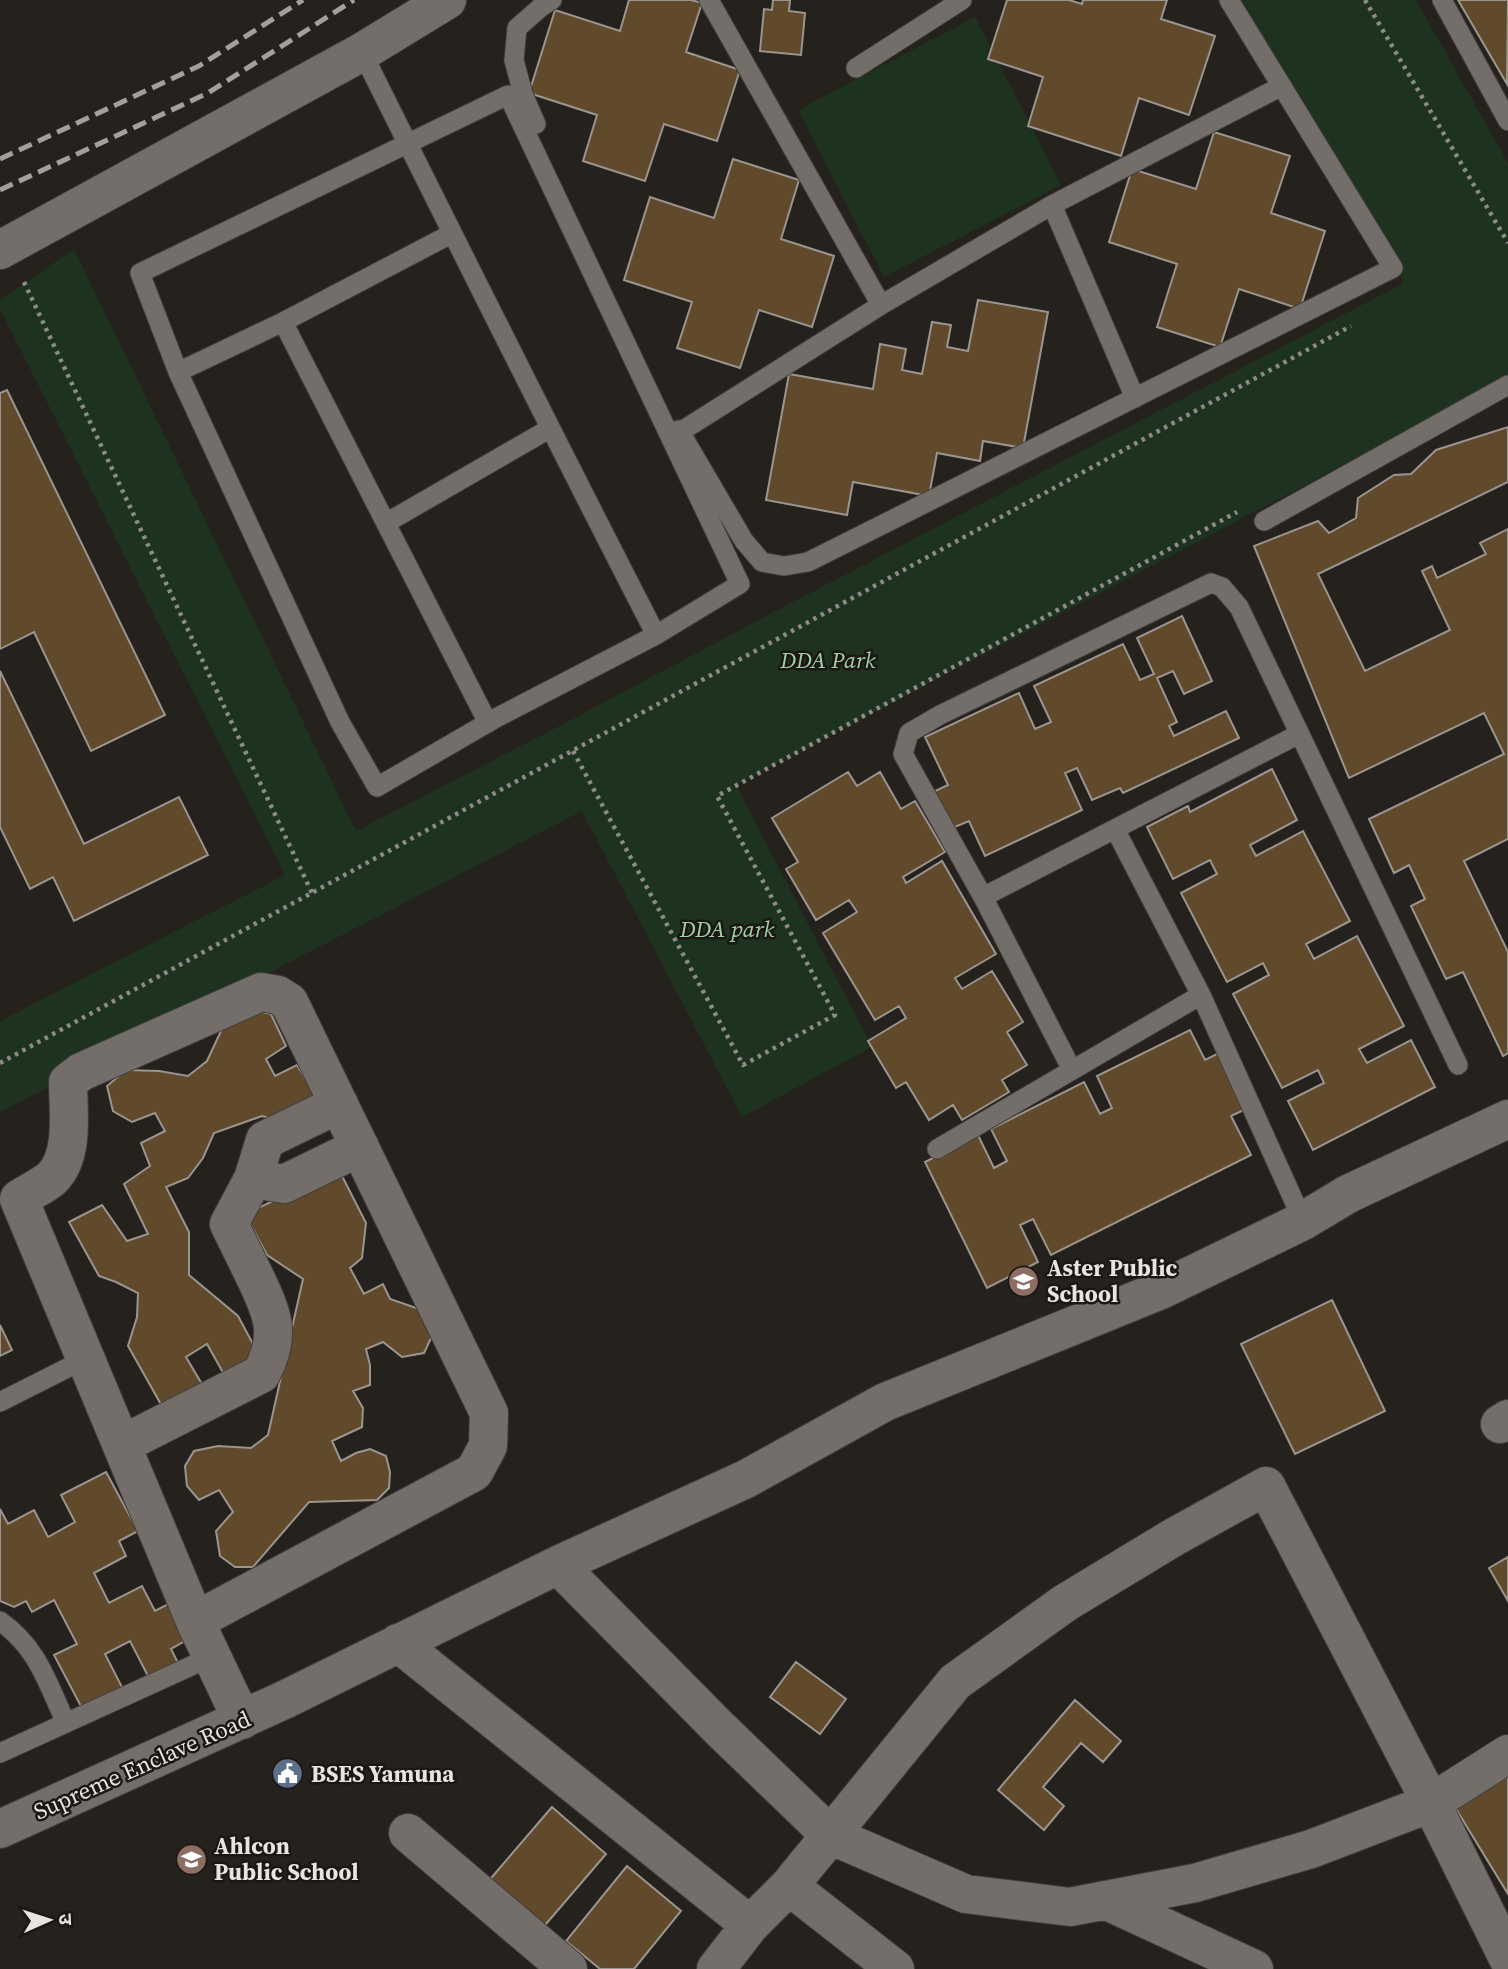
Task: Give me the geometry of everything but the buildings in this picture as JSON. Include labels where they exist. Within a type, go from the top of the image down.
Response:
[{"type":"street","points":[[4,248],[362,52],[447,0]]},
{"type":"street","points":[[195,1621],[474,1472],[488,1446],[489,1413],[289,1002],[278,995],[261,992],[81,1072],[68,1082],[69,1127],[65,1155],[53,1177],[19,1199],[195,1621],[242,1720]]},
{"type":"street","points":[[123,1444],[261,1374],[270,1357],[274,1333],[272,1313],[229,1224],[253,1180],[265,1140],[339,1104]]},
{"type":"street","name":"Supreme Enclave Road","points":[[0,1829],[242,1720],[558,1565],[746,1479],[885,1402],[1161,1290],[1303,1221],[1348,1194],[1508,1119]]},
{"type":"street","points":[[253,1180],[284,1184],[360,1147]]},
{"type":"street","points":[[716,1969],[750,1925],[789,1886],[955,1682],[1065,1603],[1174,1537],[1266,1486],[1431,1803],[1508,1958]]},
{"type":"street","points":[[558,1565],[719,1728],[830,1835],[966,1895],[1070,1907],[1195,1882],[1311,1849],[1431,1803],[1508,1754]]},
{"type":"street","points":[[398,1643],[750,1925]]},
{"type":"street","points":[[408,1833],[568,1969]]},
{"type":"street","points":[[789,1886],[895,1969]]},
{"type":"street","points":[[1105,1900],[1254,1969]]},
{"type":"lane","points":[[552,0],[517,28],[514,60],[523,94],[611,293],[680,432],[744,541],[762,562],[784,566],[808,562],[1393,268],[1229,0]]},
{"type":"lane","points":[[709,0],[881,305]]},
{"type":"lane","points":[[856,68],[962,0]]},
{"type":"lane","points":[[1442,0],[1508,121]]},
{"type":"lane","points":[[362,52],[549,429],[656,635]]},
{"type":"lane","points":[[680,432],[881,305],[1052,205],[1282,86]]},
{"type":"lane","points":[[508,95],[740,584],[656,635],[488,723],[377,787],[340,722],[177,372],[140,273],[508,95]]},
{"type":"lane","points":[[1052,205],[1135,398]]},
{"type":"lane","points":[[177,372],[283,322],[451,234]]},
{"type":"lane","points":[[283,322],[488,723]]},
{"type":"lane","points":[[1264,521],[1508,385]]},
{"type":"lane","points":[[386,523],[549,429]]},
{"type":"lane","points":[[1072,1070],[983,897],[903,754],[909,733],[940,715],[1211,583],[1222,587],[1239,607],[1458,1065]]},
{"type":"lane","points":[[983,897],[1299,734]]},
{"type":"lane","points":[[1115,829],[1201,995],[1303,1221]]},
{"type":"lane","points":[[937,1149],[1201,995]]},
{"type":"lane","points":[[0,1402],[87,1358]]},
{"type":"lane","points":[[0,1621],[18,1633],[34,1653],[66,1723]]},
{"type":"lane","points":[[0,1754],[213,1656]]},
{"type":"path","points":[[1365,0],[1508,243]]},
{"type":"path","points":[[4,248],[312,893]]},
{"type":"green space","points":[[1242,0],[1416,0],[1508,163],[1508,378],[736,785],[872,1047],[742,1117],[582,811],[0,1112],[0,1021],[285,875],[0,309],[0,300],[74,249],[356,831],[1404,283]]},
{"type":"green space","points":[[975,17],[1061,185],[884,277],[798,110]]},
{"type":"railway","points":[[0,159],[199,66],[303,0]]},
{"type":"railway","points":[[0,190],[208,93],[354,0]]},
{"type":"place","name":"Aster Public School","points":[[1024,1281]]},
{"type":"place","name":"BSES Yamuna","points":[[288,1774]]},
{"type":"place","name":"Ahlcon Public School","points":[[191,1859]]},
{"type":"park label","name":"DDA Park","points":[[828,660]]},
{"type":"park label","name":"DDA park","points":[[727,929]]}]
